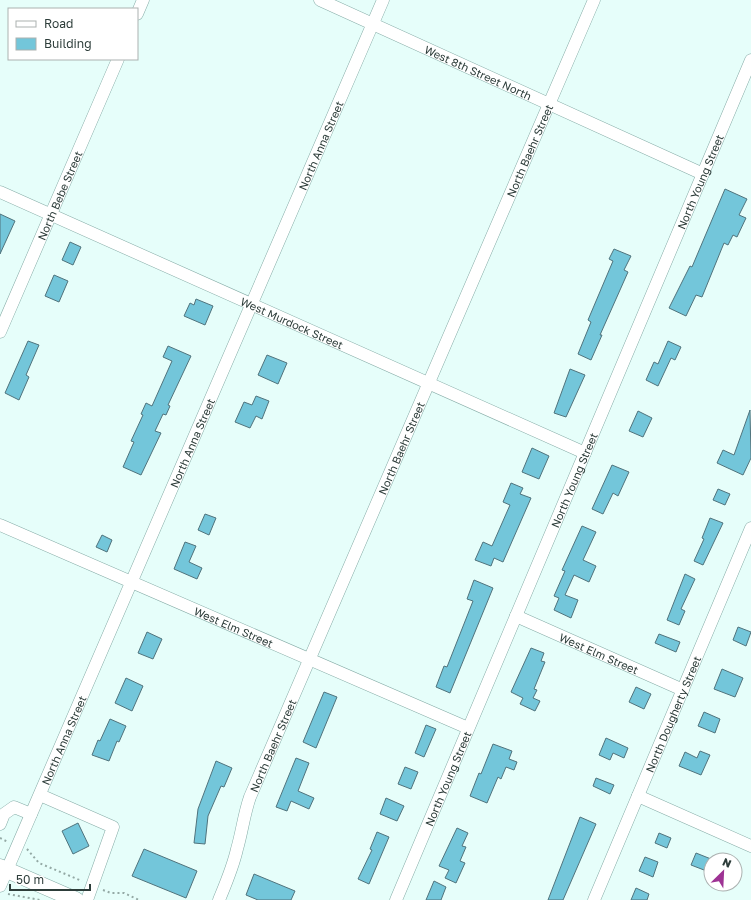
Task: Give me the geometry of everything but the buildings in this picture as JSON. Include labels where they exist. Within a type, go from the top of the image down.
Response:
[{"type":"main road","points":[[3,869],[76,900]]},
{"type":"street","points":[[138,12],[143,0]]},
{"type":"street","name":"West 8th Street North","points":[[320,0],[703,174]]},
{"type":"street","name":"North Anna Street","points":[[3,890],[3,869],[18,845],[40,795],[383,0]]},
{"type":"street","name":"North Baehr Street","points":[[219,900],[232,868],[242,822],[250,797],[594,0]]},
{"type":"street","name":"North Bebe Street","points":[[0,332],[118,60]]},
{"type":"street","name":"North Young Street","points":[[396,900],[751,60]]},
{"type":"street","name":"West Murdock Street","points":[[0,192],[585,453]]},
{"type":"street","name":"West Elm Street","points":[[0,525],[468,728]]},
{"type":"street","name":"North Dougherty Street","points":[[594,900],[751,528]]},
{"type":"street","name":"West Elm Street","points":[[516,616],[683,690]]},
{"type":"street","points":[[40,795],[112,827],[86,900]]},
{"type":"street","points":[[638,796],[751,846]]},
{"type":"street","points":[[0,824],[4,814],[14,807],[31,814]]},
{"type":"path","points":[[0,838],[28,849],[39,863],[111,893],[124,893],[140,900]]},
{"type":"path","points":[[3,890],[14,896],[40,900]]}]
